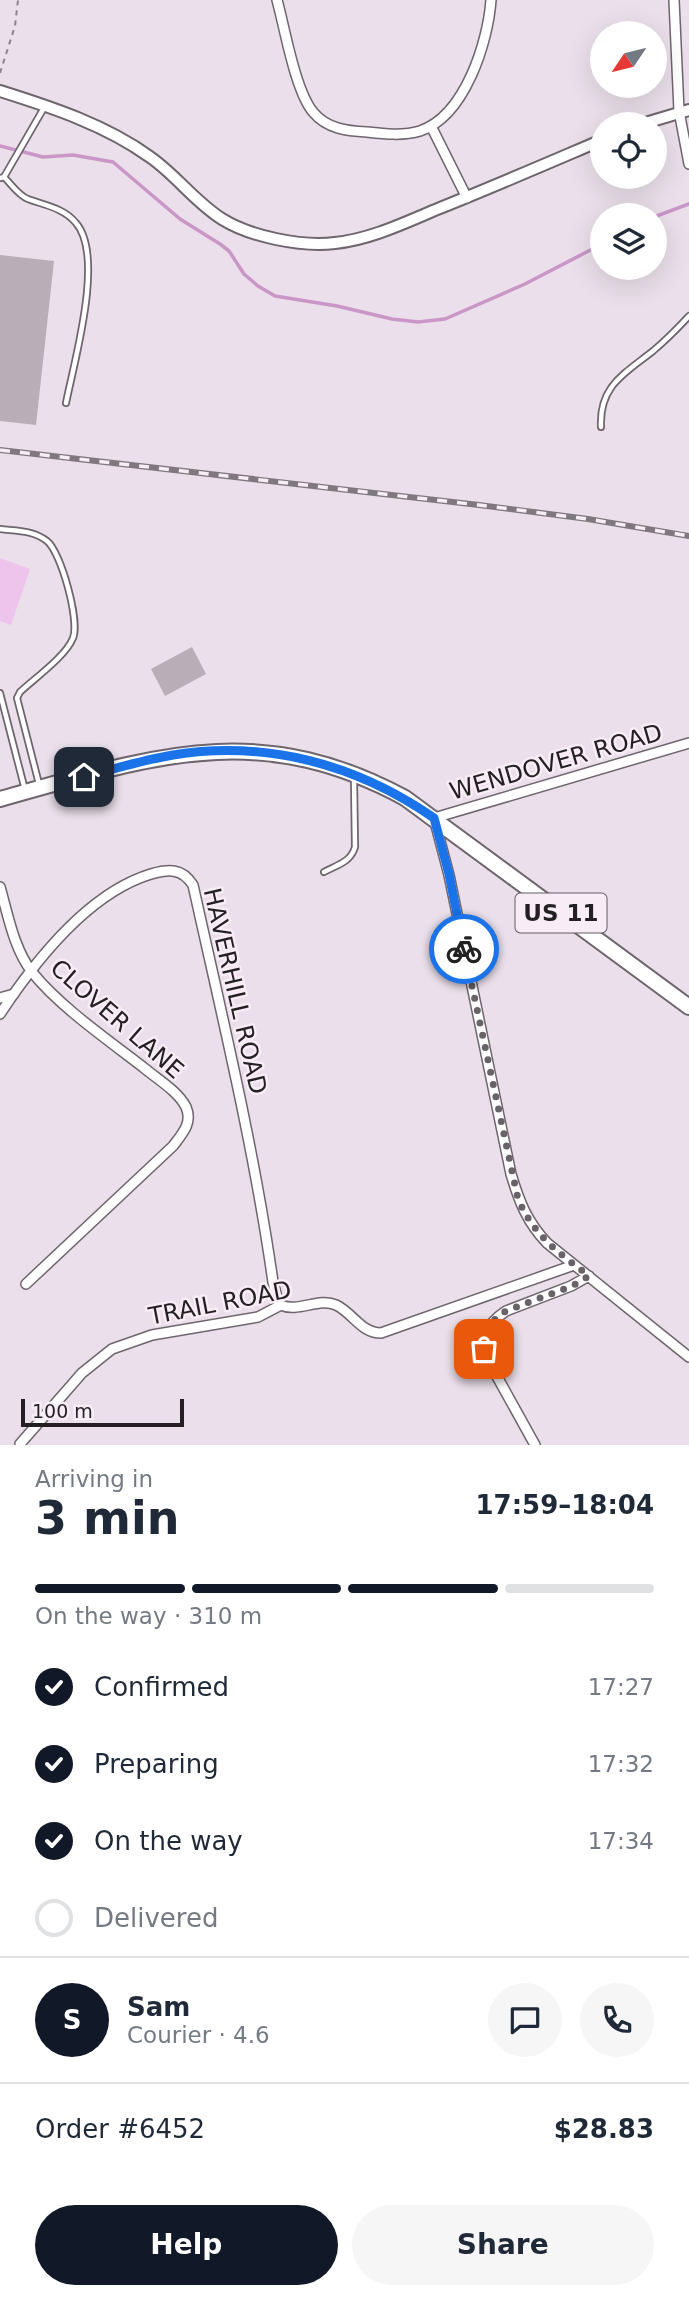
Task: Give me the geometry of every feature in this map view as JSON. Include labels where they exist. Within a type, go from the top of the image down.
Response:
[{"type":"main road","name":"US 11","points":[[0,799],[149,759],[205,751],[237,750],[290,756],[354,774],[405,799],[434,818],[689,1007]]},
{"type":"street","points":[[277,0],[301,87],[319,118],[340,129],[392,134],[414,132],[431,126],[453,106],[473,72],[488,25],[491,0]]},
{"type":"street","points":[[674,0],[689,164]]},
{"type":"street","points":[[0,91],[107,132],[142,152],[226,221],[279,240],[315,245],[380,233],[590,145]]},
{"type":"street","points":[[667,116],[684,110]]},
{"type":"street","points":[[431,126],[467,198]]},
{"type":"street","name":"WENDOVER ROAD","points":[[434,818],[689,743]]},
{"type":"street","points":[[434,818],[449,874],[518,1199],[534,1230],[689,1357]]},
{"type":"street","name":"HAVERHILL ROAD","points":[[31,971],[75,923],[113,892],[149,875],[167,870],[177,871],[189,878],[193,885],[214,977],[252,1159],[273,1282],[281,1306]]},
{"type":"street","name":"CLOVER LANE","points":[[0,887],[18,948],[31,971],[43,985],[99,1033],[171,1090],[186,1107],[188,1123],[157,1163],[26,1284]]},
{"type":"street","points":[[0,1014],[31,971]]},
{"type":"street","points":[[0,998],[14,994]]},
{"type":"street","name":"TRAIL ROAD","points":[[20,1444],[82,1373],[112,1349],[152,1335],[258,1317],[281,1306],[289,1308],[321,1304],[336,1305],[370,1332],[382,1333],[574,1265]]},
{"type":"street","points":[[536,1445],[489,1362],[484,1349],[485,1332],[497,1317],[506,1311],[572,1286],[589,1276]]},
{"type":"lane","points":[[45,106],[15,162],[2,178],[26,198],[47,203],[76,222],[87,243],[89,287],[66,403]]},
{"type":"lane","points":[[601,427],[603,402],[613,384],[667,339],[689,316]]},
{"type":"lane","points":[[0,529],[38,535],[55,550],[74,620],[73,638],[67,648],[20,692],[18,698],[33,790]]},
{"type":"lane","points":[[0,693],[33,790]]},
{"type":"lane","points":[[324,872],[349,859],[355,847],[354,774]]},
{"type":"path","points":[[0,72],[15,26],[18,0]]},
{"type":"shaded area","points":[[0,558],[30,569],[11,625],[0,621]]},
{"type":"building","points":[[0,255],[54,261],[36,425],[0,421]]},
{"type":"building","points":[[192,647],[206,674],[165,696],[151,669]]},
{"type":"waterway","points":[[0,146],[43,157],[73,155],[113,162],[180,219],[229,251],[244,274],[275,296],[337,306],[392,319],[418,322],[445,319],[525,284],[590,250]]},
{"type":"waterway","points":[[667,212],[689,204]]},
{"type":"railway","points":[[0,450],[479,505],[689,536]]},
{"type":"way so far","points":[[464,949],[518,1199],[534,1230],[589,1276],[572,1286],[529,1301],[497,1317],[485,1332],[484,1349]]},
{"type":"route","points":[[84,777],[149,759],[205,751],[237,750],[313,761],[380,785],[434,818],[449,874],[464,949]]}]
